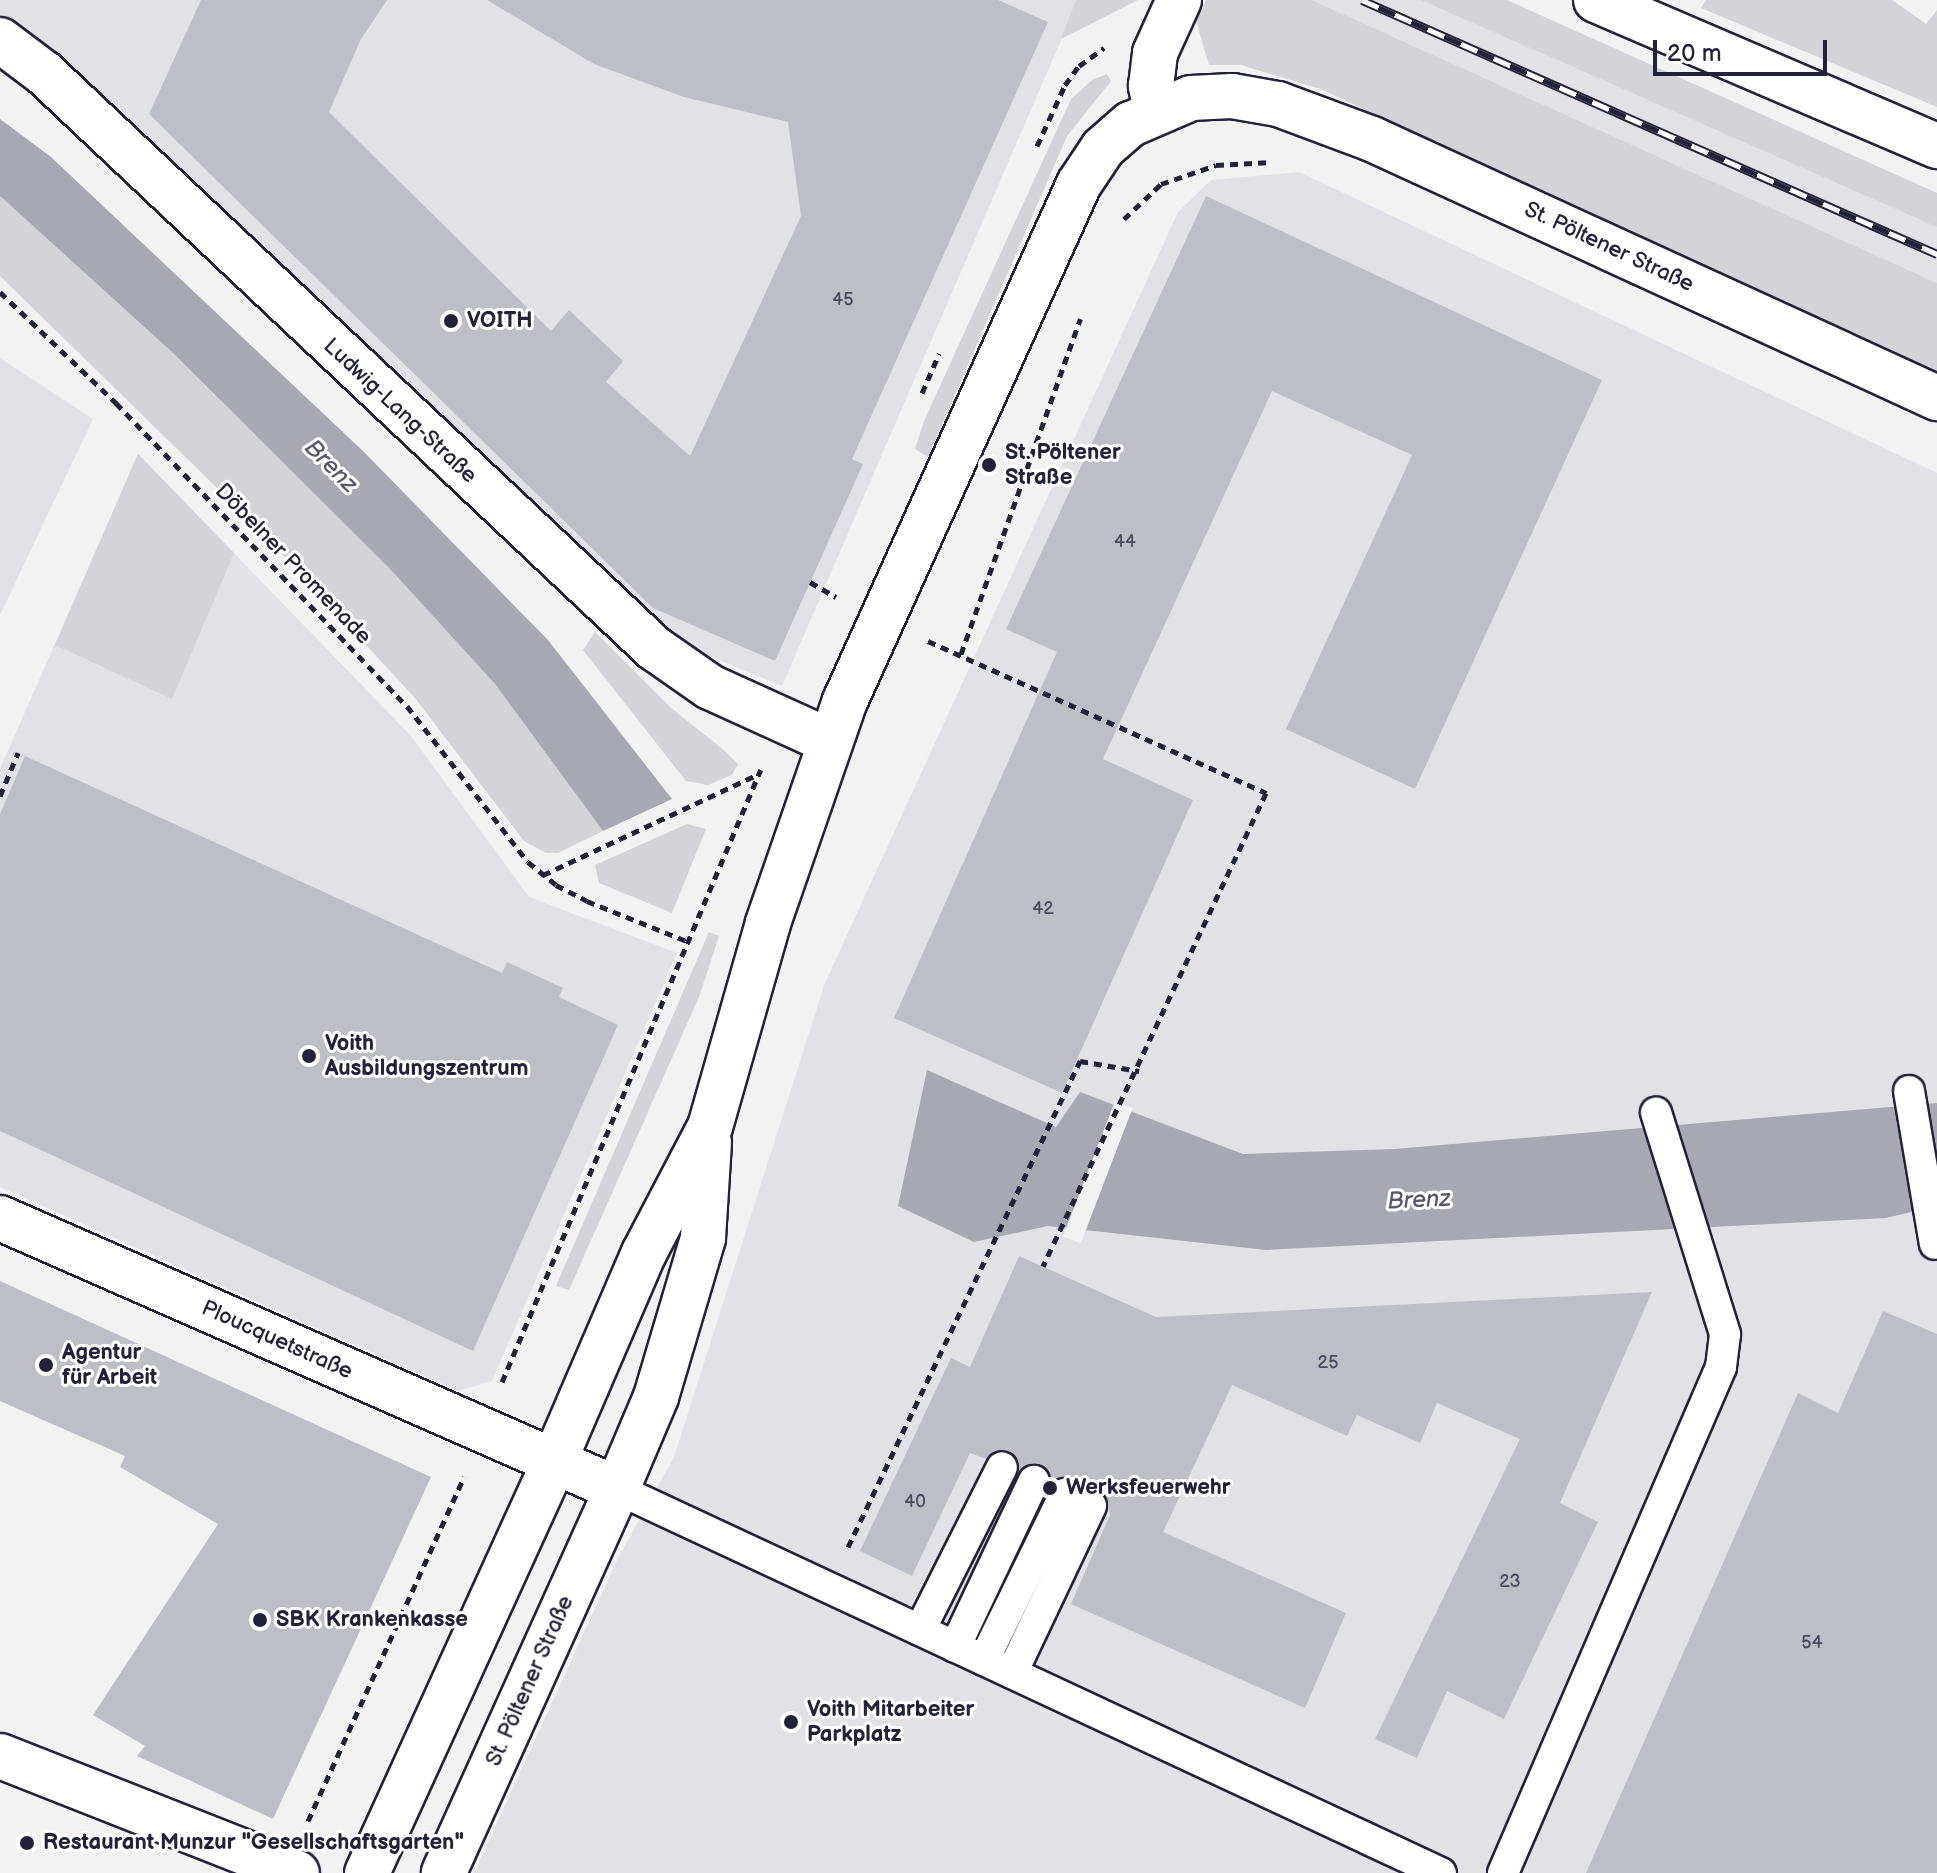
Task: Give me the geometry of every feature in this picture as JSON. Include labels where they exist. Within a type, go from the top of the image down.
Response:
[{"type":"street","points":[[1156,110],[1151,86],[1155,53],[1179,0]]},
{"type":"street","points":[[1596,0],[1937,146]]},
{"type":"street","name":"Ludwig-Lang-Straße","points":[[0,40],[44,73],[654,648],[710,687],[829,741]]},
{"type":"street","name":"St. Pöltener Straße","points":[[367,1873],[553,1464],[644,1253],[710,1127],[768,923],[829,741],[1079,184],[1103,148],[1156,110],[1191,98],[1232,96],[1278,104],[1372,139],[1937,398]]},
{"type":"street","name":"St. Pöltener Straße","points":[[444,1873],[656,1397],[703,1238],[710,1127]]},
{"type":"street","name":"Ploucquetstraße","points":[[0,1218],[553,1464]]},
{"type":"street","points":[[553,1464],[617,1489]]},
{"type":"street","points":[[0,1756],[297,1873]]},
{"type":"lane","points":[[1909,1091],[1935,1244]]},
{"type":"lane","points":[[1503,1873],[1721,1367],[1725,1334],[1656,1112]]},
{"type":"lane","points":[[920,1630],[1002,1467]]},
{"type":"lane","points":[[955,1647],[1034,1481]]},
{"type":"lane","points":[[617,1489],[1441,1873]]},
{"type":"lane","points":[[984,1660],[1078,1500],[1012,1673]]},
{"type":"path","points":[[1121,225],[1135,205],[1161,184],[1216,165],[1282,163]]},
{"type":"path","name":"Döbelner Promenade","points":[[0,292],[116,403],[407,706],[514,847],[543,875],[587,901],[689,942]]},
{"type":"path","points":[[961,654],[1086,303]]},
{"type":"path","points":[[880,624],[961,654],[1266,793],[1128,1095],[1043,1266]]},
{"type":"path","points":[[0,796],[18,753]]},
{"type":"path","points":[[543,875],[759,774]]},
{"type":"path","points":[[829,1588],[979,1265],[1080,1061],[1139,1071]]},
{"type":"shaded area","points":[[0,0],[1078,1],[782,686],[671,640],[75,80],[0,18]]},
{"type":"shaded area","points":[[1076,0],[1138,0],[1061,39]]},
{"type":"shaded area","points":[[1206,0],[1312,0],[1937,283],[1937,379],[1323,90],[1241,65],[1209,65],[1196,21]]},
{"type":"shaded area","points":[[1312,0],[1422,0],[1937,226],[1937,283]]},
{"type":"shaded area","points":[[1421,0],[1507,0],[1937,193],[1937,227]]},
{"type":"shaded area","points":[[1706,0],[1892,0],[1926,24],[1937,10],[1937,107],[1701,8]]},
{"type":"shaded area","points":[[1107,74],[1111,81],[1067,136],[928,457],[915,449],[924,421],[1071,99],[1092,80]]},
{"type":"shaded area","points":[[1299,172],[1937,473],[1937,1873],[474,1873],[619,1556],[674,1457],[825,983],[1178,212],[1211,180]]},
{"type":"shaded area","points":[[0,196],[173,353],[391,570],[495,684],[603,831],[558,853],[546,853],[524,841],[415,698],[256,526],[0,276]]},
{"type":"shaded area","points":[[0,358],[93,419],[0,615]]},
{"type":"shaded area","points":[[138,454],[411,736],[529,897],[677,953],[492,1381],[458,1391],[0,1187],[0,769]]},
{"type":"shaded area","points":[[138,454],[234,553],[172,699],[55,645]]},
{"type":"shaded area","points":[[595,632],[670,707],[738,764],[732,775],[708,785],[686,781],[583,650]]},
{"type":"shaded area","points":[[687,824],[706,829],[672,913],[599,883],[595,865]]},
{"type":"shaded area","points":[[709,932],[719,936],[699,997],[569,1290],[556,1286]]},
{"type":"water","name":"Brenz","points":[[0,119],[51,157],[364,452],[548,640],[672,799],[603,831],[495,684],[391,570],[173,353],[0,196]]},
{"type":"water","name":"Brenz","points":[[927,1070],[1056,1127],[1080,1092],[1243,1154],[1394,1149],[1937,1103],[1937,1206],[1886,1218],[1266,1250],[1048,1226],[974,1242],[898,1206]]},
{"type":"pier","points":[[1115,1101],[1133,1108],[1081,1243],[1063,1236]]},
{"type":"building","points":[[201,0],[387,0],[360,41],[329,112],[551,331],[569,310],[623,361],[606,382],[690,456],[801,216],[788,122],[684,97],[594,64],[487,0],[998,0],[1048,22],[852,459],[863,464],[775,661],[653,608],[149,114]]},
{"type":"building","points":[[1206,196],[1602,380],[1415,789],[1286,729],[1412,455],[1272,391],[1103,759],[1193,800],[1062,1093],[894,1018],[1057,652],[1006,629]]},
{"type":"building","name":"Voith Ausbildungszentrum","points":[[25,756],[502,973],[507,962],[563,988],[559,997],[618,1025],[473,1351],[0,1131],[0,814]]},
{"type":"building","points":[[1019,1256],[1156,1317],[1652,1292],[1560,1503],[1598,1522],[1504,1719],[1447,1691],[1417,1758],[1375,1739],[1520,1439],[1437,1403],[1420,1443],[1357,1415],[1347,1436],[1232,1385],[1163,1532],[1346,1613],[1305,1708],[1071,1604],[1110,1515],[1106,1496],[1098,1489],[1082,1491],[1072,1478],[1051,1483],[1041,1464],[1032,1463],[1019,1472],[1017,1458],[1009,1451],[993,1452],[986,1459],[970,1453],[912,1576],[860,1551],[951,1358],[970,1367]]},
{"type":"building","name":"SBK Krankenkasse","points":[[0,1281],[431,1477],[273,1819],[137,1756],[145,1746],[93,1715],[218,1524],[120,1467],[125,1456],[0,1401]]},
{"type":"building","points":[[1883,1311],[1937,1334],[1937,1873],[1586,1873],[1798,1393],[1838,1413]]},
{"type":"railway","points":[[1362,0],[1937,254]]},
{"type":"place","name":"VOITH","points":[[451,321]]},
{"type":"place","name":"St. Pöltener Straße","points":[[989,465]]},
{"type":"place","name":"Voith Ausbildungszentrum","points":[[309,1056]]},
{"type":"place","name":"Agentur für Arbeit","points":[[46,1365]]},
{"type":"place","name":"Werksfeuerwehr","points":[[1050,1488]]},
{"type":"place","name":"SBK Krankenkasse","points":[[260,1620]]},
{"type":"place","name":"Voith Mitarbeiter Parkplatz","points":[[791,1722]]},
{"type":"place","name":"Restaurant Munzur \"Gesellschaftsgarten\"","points":[[27,1843]]}]
